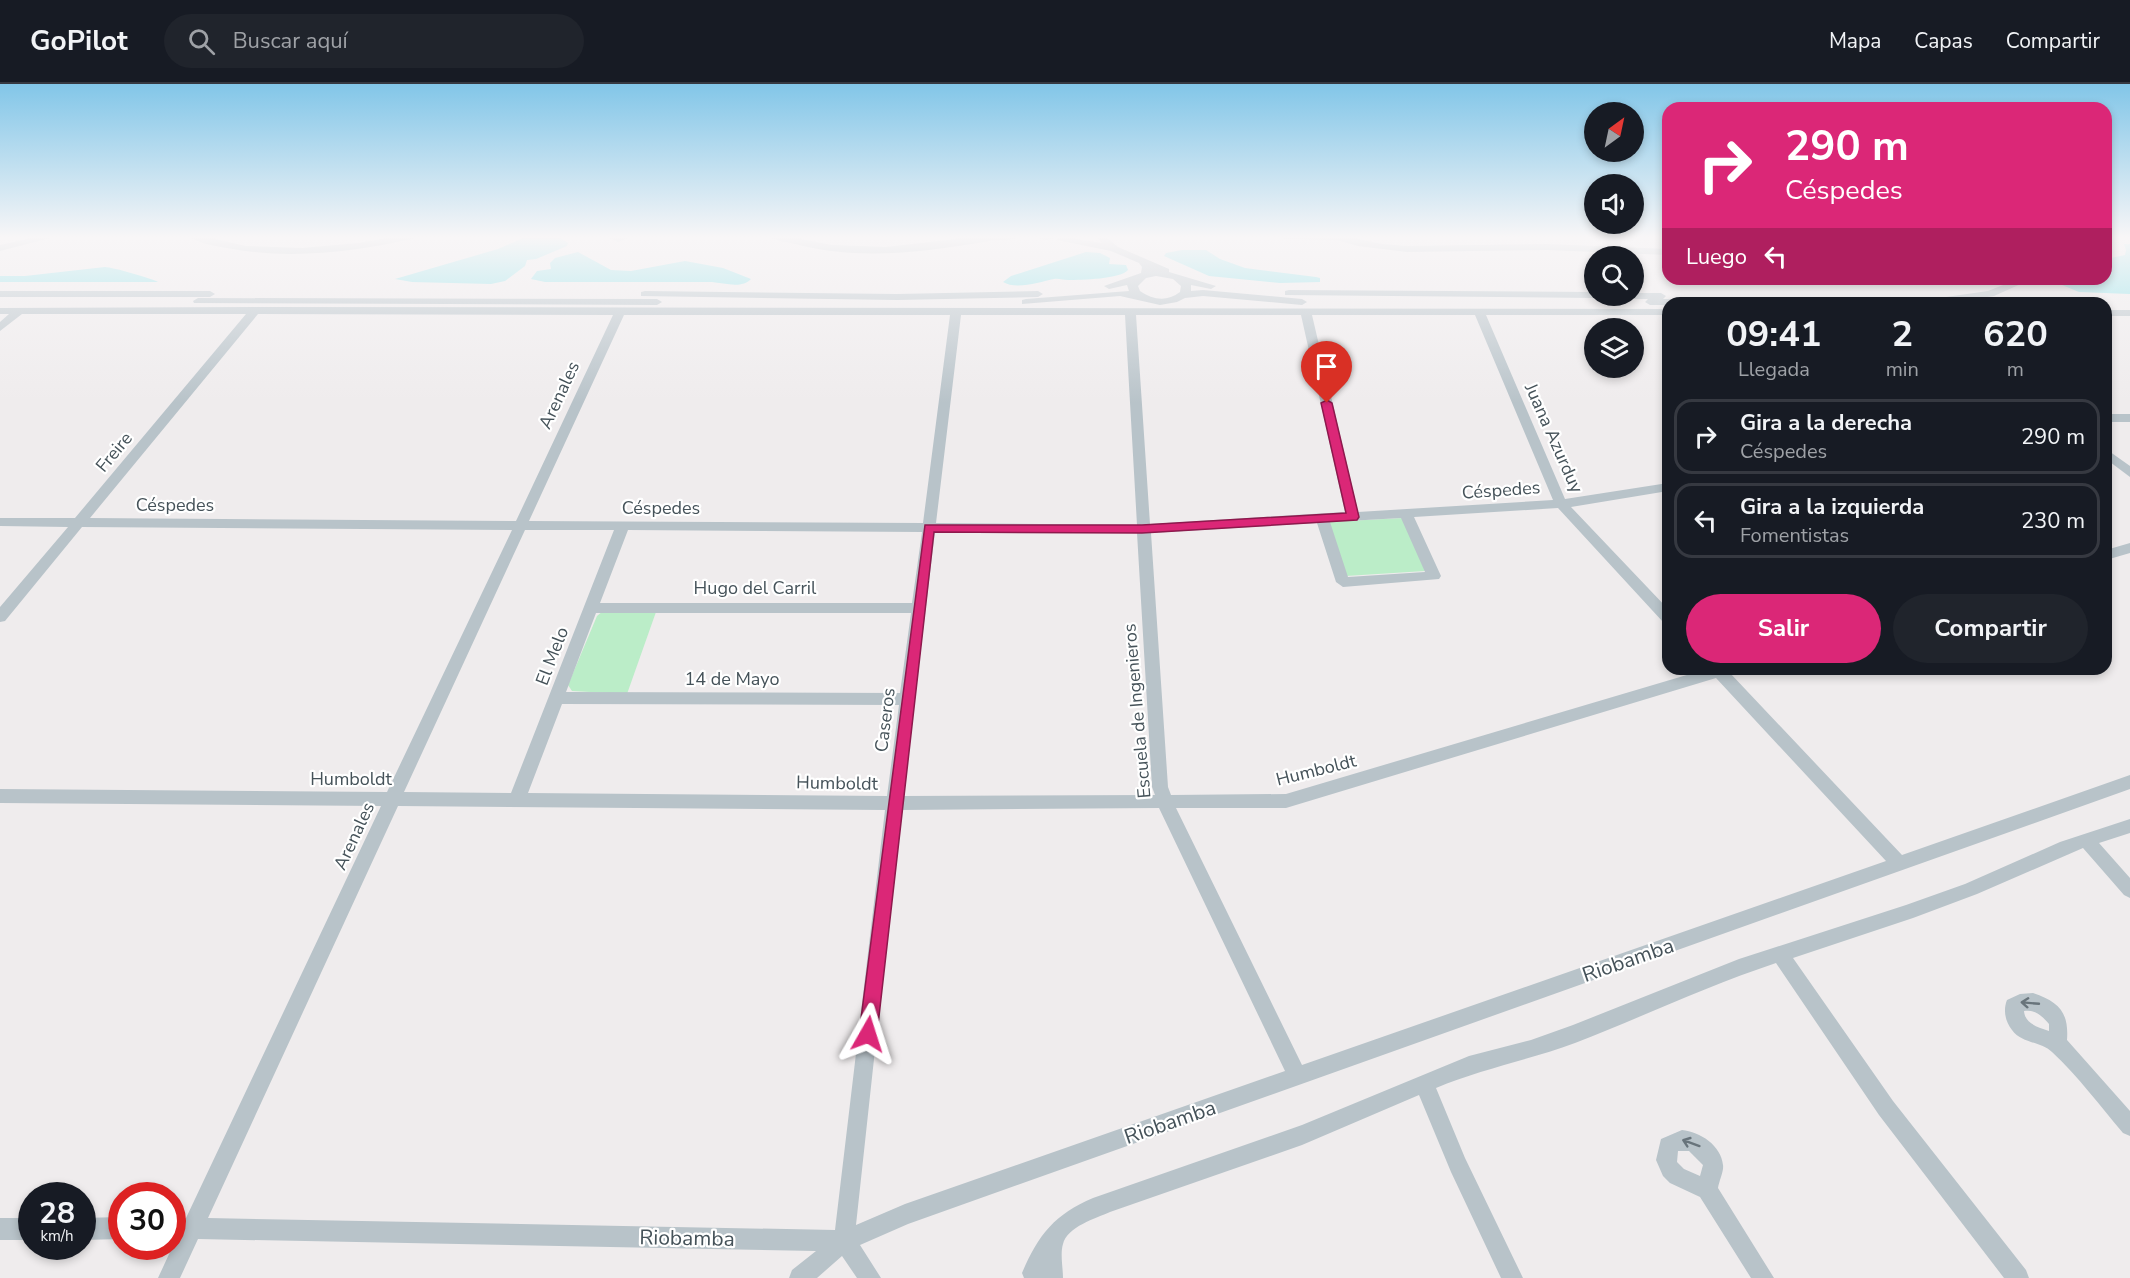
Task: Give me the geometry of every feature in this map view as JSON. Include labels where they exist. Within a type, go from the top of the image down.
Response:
[{"type":"street","points":[[875,300],[1060,292]]},
{"type":"street","points":[[1135,292],[1137,295]]},
{"type":"street","points":[[1265,292],[1463,299],[1662,299]]},
{"type":"street","points":[[1928,297],[1955,292]]},
{"type":"street","points":[[1976,297],[1994,292]]},
{"type":"street","points":[[0,302],[875,300],[1041,302],[1120,293],[1137,295],[1158,302],[1173,301],[1183,295],[1203,293],[1262,300],[1325,303],[1584,295]]},
{"type":"street","points":[[0,294],[620,312],[1662,312]]},
{"type":"street","points":[[1644,297],[1662,298]]},
{"type":"street","points":[[0,310],[259,301]]},
{"type":"street","name":"Freire","points":[[0,617],[259,301]]},
{"type":"street","points":[[0,328],[19,310]]},
{"type":"street","name":"Arenales","points":[[186,1220],[393,798],[620,312]]},
{"type":"street","name":"Caseros","points":[[844,1241],[894,803],[956,312]]},
{"type":"street","name":"Escuela de Ingenieros","points":[[1130,312],[1160,787],[1164,803],[1298,1077]]},
{"type":"street","points":[[1306,312],[1353,517]]},
{"type":"street","name":"Juana Azurduy","points":[[1479,312],[1561,504],[1662,612]]},
{"type":"street","points":[[2112,313],[2130,313]]},
{"type":"street","points":[[2112,418],[2130,418]]},
{"type":"street","points":[[2112,458],[2130,473]]},
{"type":"street","name":"Céspedes","points":[[0,522],[1142,529],[1561,504],[1662,488]]},
{"type":"street","points":[[1322,519],[1343,582],[1434,576],[1406,514]]},
{"type":"street","name":"El Melo","points":[[517,800],[623,525]]},
{"type":"street","points":[[2112,553],[2130,548]]},
{"type":"street","name":"Hugo del Carril","points":[[591,608],[919,608]]},
{"type":"street","name":"Humboldt","points":[[0,796],[894,803],[1269,802],[1304,797],[1704,675]]},
{"type":"street","points":[[1725,675],[1900,864]]},
{"type":"street","name":"14 de Mayo","points":[[557,698],[908,699]]},
{"type":"street","name":"Riobamba","points":[[186,1228],[844,1241],[905,1214],[2130,782]]},
{"type":"street","points":[[1039,1277],[1052,1242],[1061,1226],[1080,1214],[1302,1136],[1468,1065],[1531,1049],[1574,1034],[1739,967],[1907,913],[1971,889],[2086,840],[2130,826]]},
{"type":"street","points":[[2086,840],[2130,890]]},
{"type":"street","points":[[1779,953],[1886,1108],[2018,1278]]},
{"type":"street","points":[[2057,1043],[2130,1126]]},
{"type":"street","points":[[1424,1083],[1458,1164],[1512,1278]]},
{"type":"street","points":[[1707,1190],[1763,1278]]},
{"type":"street","points":[[0,1229],[18,1229]]},
{"type":"street","points":[[800,1278],[844,1241],[870,1278]]},
{"type":"street","name":"Arenales","points":[[169,1278],[174,1260]]},
{"type":"green space","points":[[1403,518],[1425,571],[1346,576],[1328,522]]},
{"type":"green space","points":[[603,611],[656,612],[627,694],[572,691],[568,685],[597,616]]},
{"type":"water","points":[[2079,292],[2130,292],[2130,294]]},
{"type":"route","points":[[868,1034],[894,803],[929,528],[1142,529],[1353,517],[1327,403]]}]
